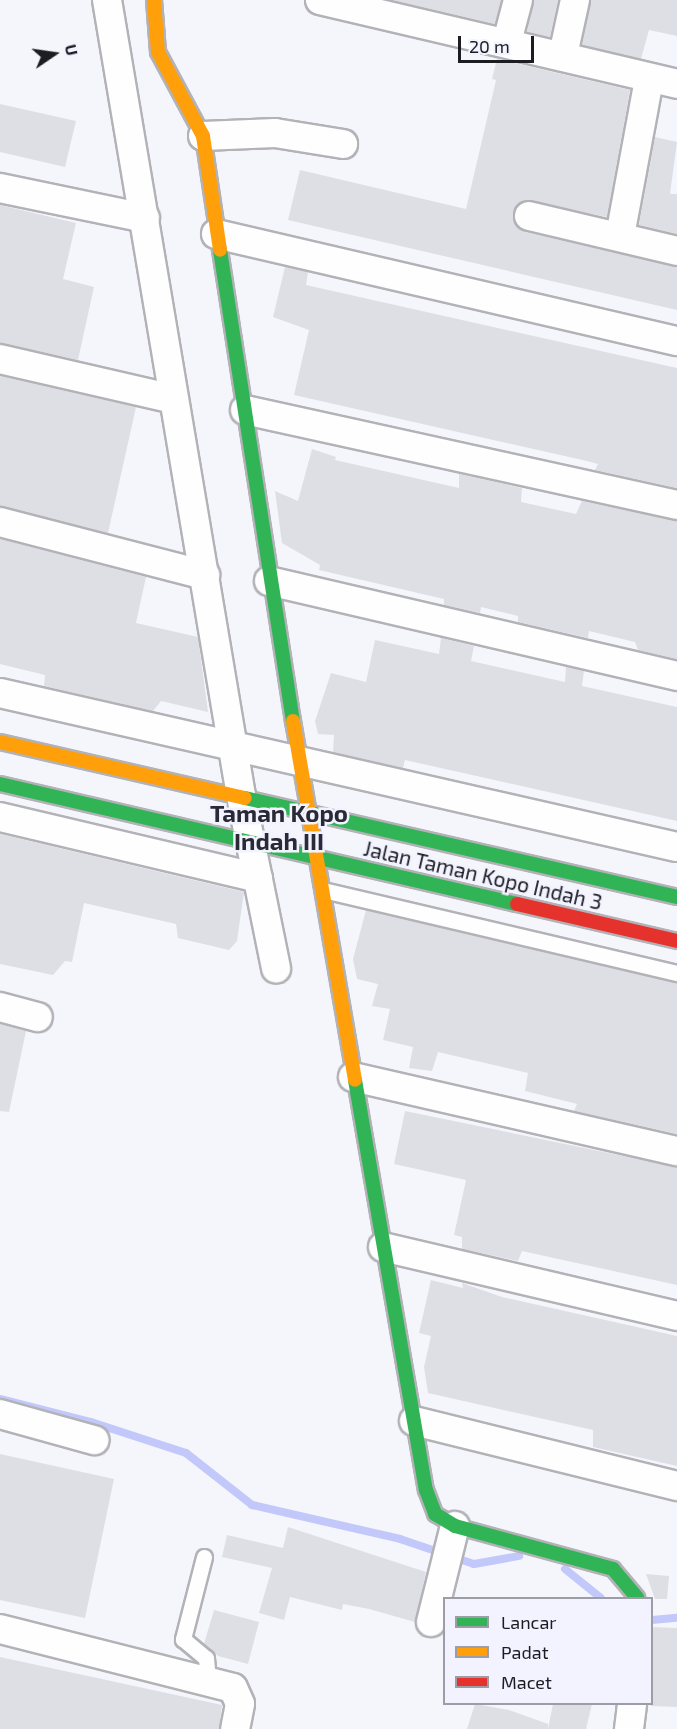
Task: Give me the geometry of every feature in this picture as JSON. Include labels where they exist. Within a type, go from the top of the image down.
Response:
[{"type":"street","points":[[107,0],[241,796],[276,968]]},
{"type":"street","points":[[154,0],[158,52],[202,136],[269,580],[426,1491],[435,1514],[454,1533],[614,1569],[635,1597]]},
{"type":"street","points":[[320,0],[563,55],[663,82],[620,236]]},
{"type":"street","points":[[507,42],[518,0]]},
{"type":"street","points":[[563,55],[575,0]]},
{"type":"street","points":[[117,53],[158,52]]},
{"type":"street","points":[[202,136],[274,133],[343,144]]},
{"type":"street","points":[[0,188],[145,218]]},
{"type":"street","points":[[529,216],[677,251]]},
{"type":"street","points":[[216,234],[677,341]]},
{"type":"street","points":[[0,359],[173,399]]},
{"type":"street","points":[[245,410],[677,505]]},
{"type":"street","points":[[0,522],[205,575]]},
{"type":"street","points":[[269,580],[677,676]]},
{"type":"street","points":[[0,693],[677,847]]},
{"type":"street","name":"Jalan Taman Kopo Indah 3","points":[[0,742],[677,897]]},
{"type":"street","name":"Jalan Taman Kopo Indah 3","points":[[0,784],[677,941]]},
{"type":"street","points":[[0,818],[258,878]]},
{"type":"street","points":[[0,1007],[38,1017]]},
{"type":"street","points":[[353,1077],[677,1151]]},
{"type":"street","points":[[383,1247],[677,1316]]},
{"type":"street","points":[[0,1414],[94,1440]]},
{"type":"street","points":[[414,1421],[677,1486]]},
{"type":"street","points":[[431,1622],[454,1533]]},
{"type":"street","points":[[0,1629],[233,1688],[238,1694],[240,1704],[235,1729]]},
{"type":"street","points":[[629,1729],[632,1705]]},
{"type":"lane","points":[[323,890],[677,972]]},
{"type":"lane","points":[[204,1557],[183,1639],[206,1658],[208,1681]]},
{"type":"building","points":[[392,0],[501,0],[495,24]]},
{"type":"building","points":[[534,0],[558,0],[550,37],[527,32]]},
{"type":"building","points":[[591,0],[677,0],[677,36],[649,30],[641,59],[582,45]]},
{"type":"building","points":[[497,59],[630,90],[607,217],[525,200],[517,205],[513,220],[525,232],[677,267],[677,310],[288,220],[300,170],[466,209],[496,80],[492,79]]},
{"type":"building","points":[[0,104],[76,121],[65,167],[0,152]]},
{"type":"building","points":[[655,137],[677,142],[670,194],[677,194],[677,234],[639,225]]},
{"type":"building","points":[[0,205],[76,223],[63,279],[94,287],[78,360],[0,343]]},
{"type":"building","points":[[285,267],[308,272],[306,285],[677,368],[677,488],[595,470],[598,464],[587,461],[294,395],[309,330],[273,317]]},
{"type":"building","points":[[0,376],[136,407],[108,533],[0,506]]},
{"type":"building","points":[[312,449],[336,457],[335,460],[459,488],[459,474],[522,488],[521,502],[576,514],[582,501],[677,521],[677,659],[638,650],[635,642],[589,631],[588,638],[518,622],[518,616],[481,607],[480,613],[444,605],[444,599],[319,570],[320,565],[282,543],[275,491],[298,501]]},
{"type":"building","points":[[0,539],[146,577],[136,623],[198,637],[208,712],[161,701],[153,711],[44,686],[45,675],[0,664]]},
{"type":"building","points":[[441,638],[474,646],[471,661],[565,682],[566,667],[584,671],[582,686],[677,707],[677,821],[405,760],[403,768],[333,752],[334,735],[318,734],[315,721],[331,673],[366,682],[375,640],[439,654]]},
{"type":"building","points":[[0,834],[244,892],[237,941],[229,950],[178,938],[176,924],[84,903],[72,962],[65,961],[53,975],[0,964]]},
{"type":"building","points":[[366,910],[677,982],[677,1134],[574,1111],[577,1104],[525,1091],[528,1073],[438,1052],[432,1071],[409,1068],[413,1047],[383,1040],[390,1009],[372,1006],[378,984],[357,979],[353,959]]},
{"type":"building","points":[[0,1024],[26,1031],[9,1112],[0,1111]]},
{"type":"building","points":[[405,1111],[677,1167],[677,1285],[522,1251],[518,1261],[462,1249],[462,1237],[454,1235],[466,1180],[394,1164]]},
{"type":"building","points":[[431,1280],[463,1288],[462,1283],[502,1297],[677,1336],[677,1466],[593,1447],[593,1430],[428,1393],[424,1367],[431,1336],[419,1333]]},
{"type":"building","points":[[0,1454],[114,1479],[85,1618],[0,1600]]},
{"type":"building","points":[[288,1527],[426,1572],[415,1622],[369,1609],[343,1604],[342,1610],[290,1597],[284,1620],[259,1613],[272,1568],[222,1557],[227,1535],[283,1548]]},
{"type":"building","points":[[646,1574],[669,1576],[667,1599],[655,1599]]},
{"type":"building","points":[[214,1610],[259,1622],[248,1664],[218,1656],[204,1644]]},
{"type":"building","points":[[653,1627],[677,1628],[677,1707],[651,1706],[653,1705]]},
{"type":"building","points":[[0,1657],[222,1705],[219,1729],[0,1729]]},
{"type":"building","points":[[475,1705],[509,1710],[548,1724],[548,1729],[467,1729]]},
{"type":"building","points":[[553,1705],[592,1705],[586,1729],[548,1729]]},
{"type":"waterway","points":[[0,1399],[91,1422],[186,1453],[252,1505],[400,1539],[474,1564],[519,1556]]},
{"type":"waterway","points":[[565,1569],[600,1597]]},
{"type":"waterway","points":[[653,1620],[677,1618]]},
{"type":"traffic: fast","points":[[220,250],[293,721]]},
{"type":"traffic: fast","points":[[0,784],[517,904]]},
{"type":"traffic: fast","points":[[245,798],[677,897]]},
{"type":"traffic: fast","points":[[355,1080],[426,1490],[435,1514],[455,1526],[613,1569],[636,1597]]},
{"type":"traffic: slow","points":[[154,0],[158,52],[203,136],[220,250]]},
{"type":"traffic: slow","points":[[293,721],[355,1080]]},
{"type":"traffic: slow","points":[[0,742],[245,798]]},
{"type":"traffic: jam","points":[[517,904],[677,941]]},
{"type":"district","name":"Taman Kopo Indah III","points":[[279,827]]}]
